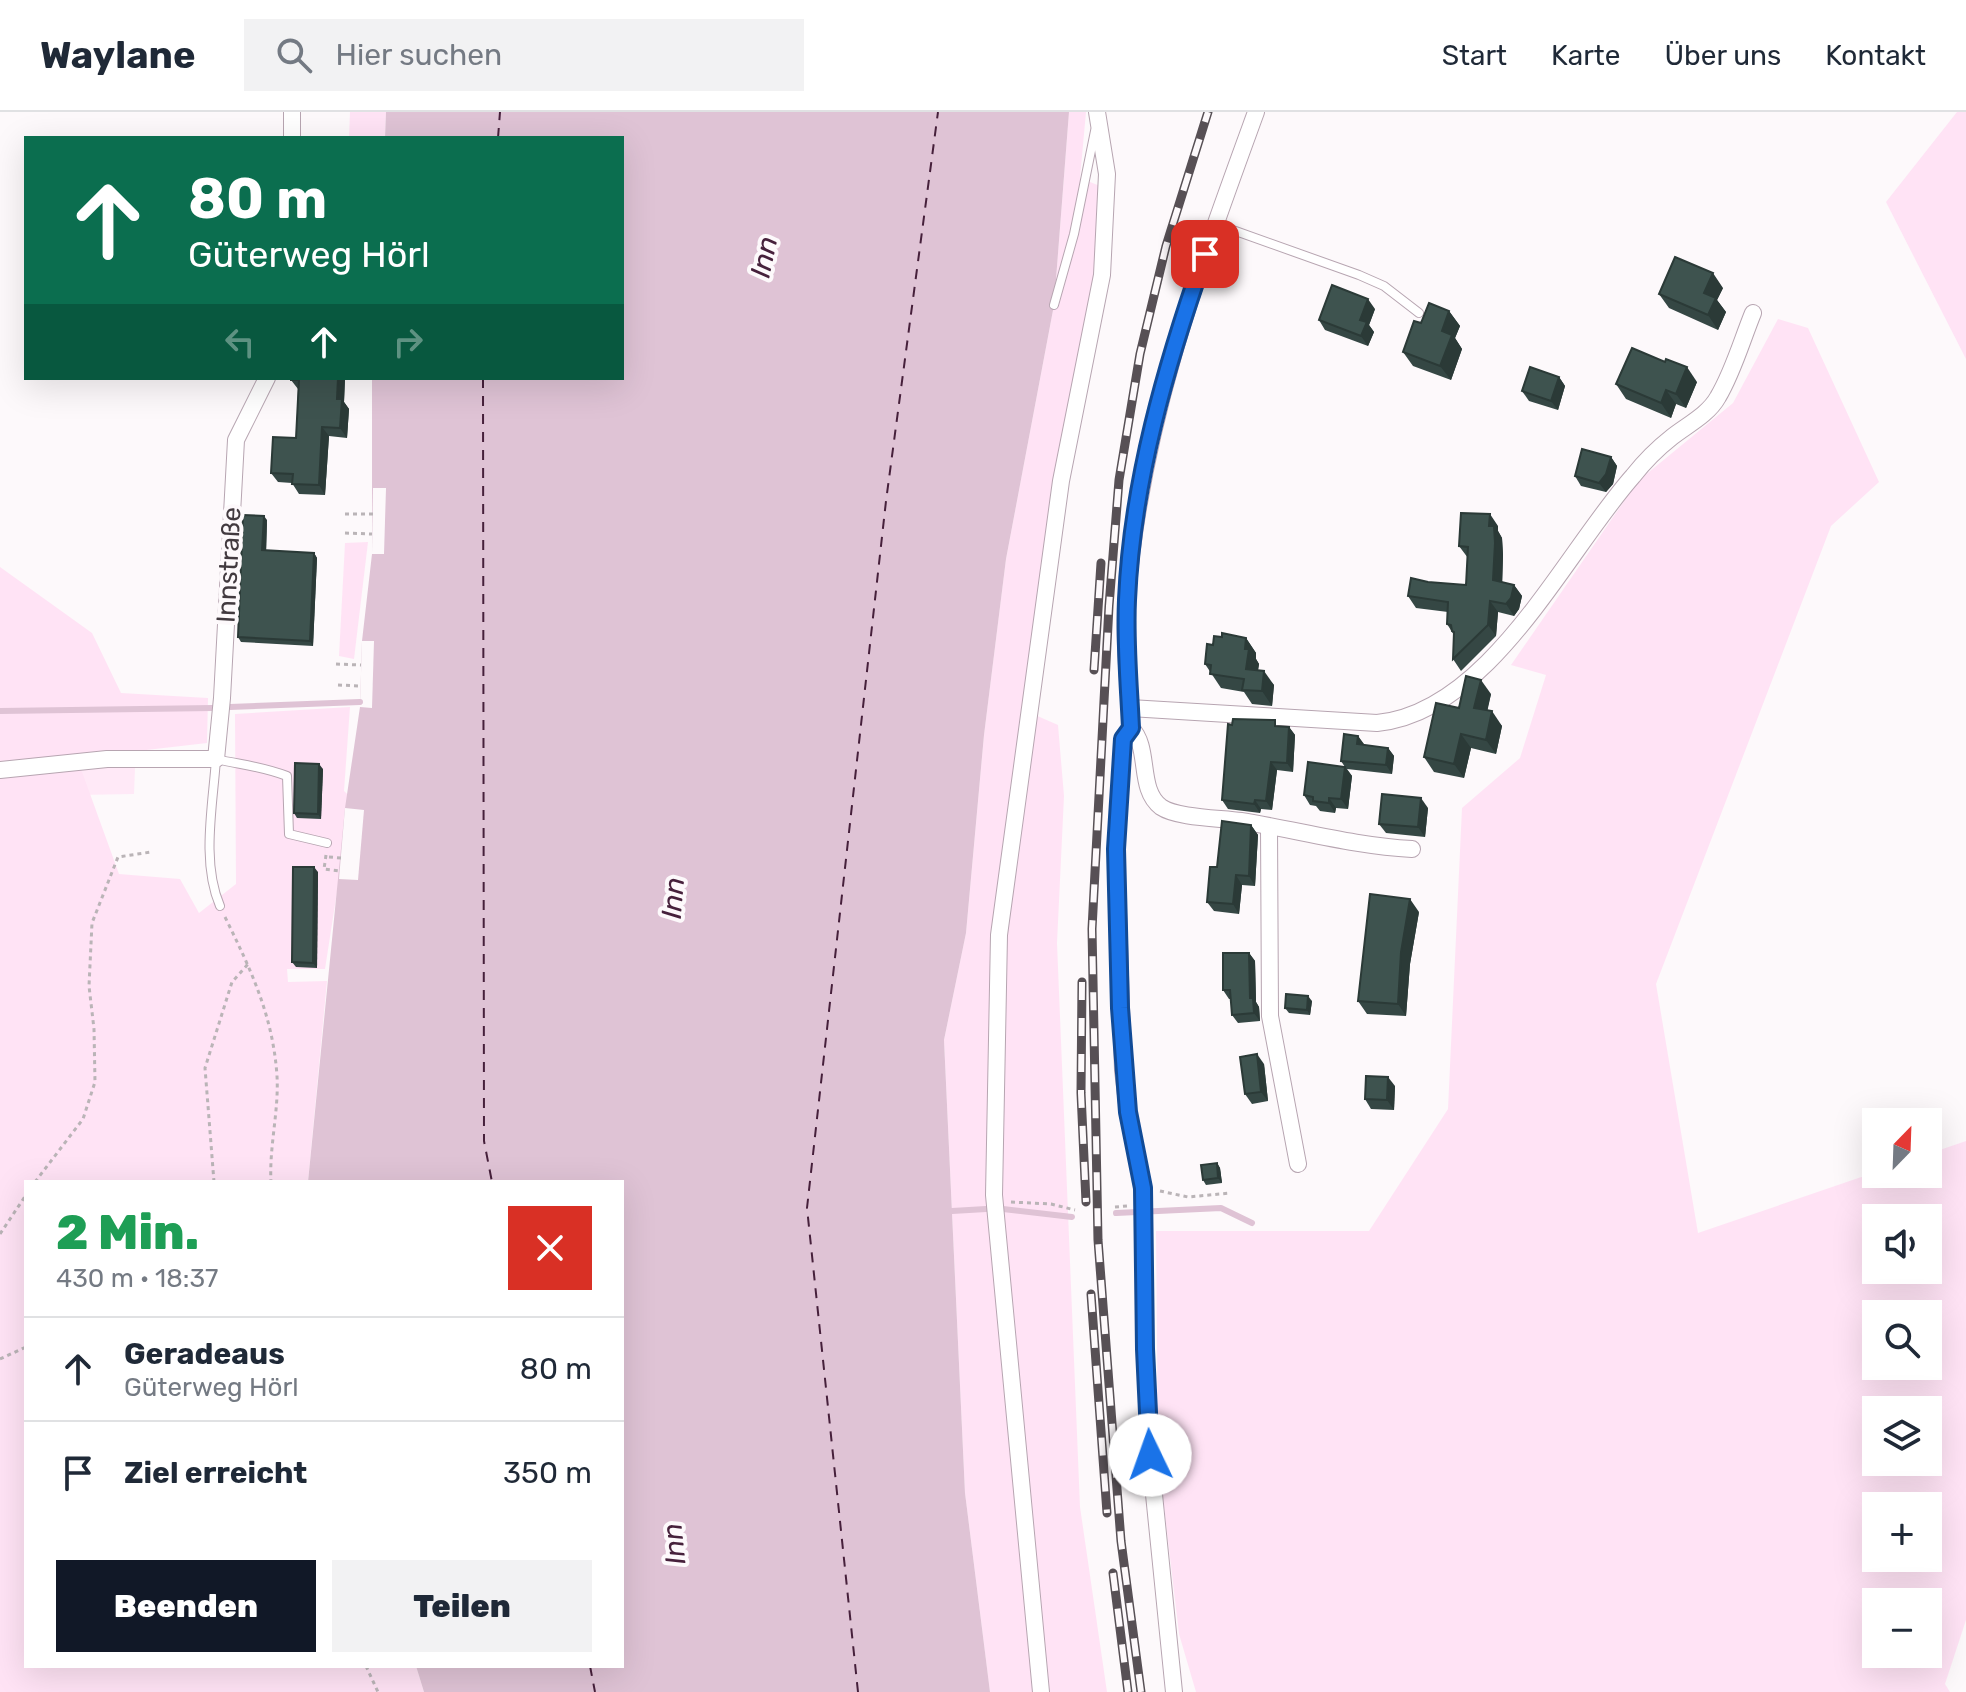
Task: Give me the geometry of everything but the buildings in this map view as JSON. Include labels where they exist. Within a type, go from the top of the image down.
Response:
[{"type":"street","points":[[292,112],[292,136]]},
{"type":"street","points":[[1174,1692],[1150,1455],[1143,1188],[1128,1112],[1120,1008],[1116,849],[1123,739],[1131,728],[1126,655],[1127,596],[1137,508],[1150,436],[1170,362],[1215,224],[1256,112]]},
{"type":"street","points":[[1041,1692],[994,1201],[999,935],[1061,481],[1102,275],[1107,174],[1097,116]]},
{"type":"street","points":[[1130,708],[1377,723],[1399,721],[1429,707],[1475,676],[1512,638],[1633,476],[1717,399],[1753,313]]},
{"type":"street","name":"Innstraße","points":[[216,759],[236,440],[266,380]]},
{"type":"street","points":[[1131,728],[1139,736],[1147,782],[1162,808],[1391,848],[1412,849]]},
{"type":"street","points":[[0,770],[107,759],[216,759]]},
{"type":"street","points":[[1269,827],[1270,1016],[1298,1164]]},
{"type":"lane","points":[[1054,305],[1074,234],[1097,116]]},
{"type":"lane","points":[[1215,224],[1359,275],[1384,286],[1419,313]]},
{"type":"lane","points":[[220,906],[212,887],[211,853],[216,759],[260,766],[287,776],[289,834],[327,843]]},
{"type":"path","points":[[345,514],[373,514]]},
{"type":"path","points":[[345,533],[372,534]]},
{"type":"path","points":[[336,664],[361,665]]},
{"type":"path","points":[[338,685],[360,686]]},
{"type":"path","points":[[37,1180],[83,1119],[95,1082],[89,986],[92,923],[118,857],[151,852]]},
{"type":"path","points":[[325,856],[341,858]]},
{"type":"path","points":[[324,869],[340,871]]},
{"type":"path","points":[[220,906],[249,963],[269,1018],[277,1078],[271,1180]]},
{"type":"path","points":[[214,1180],[205,1068],[232,982],[249,963]]},
{"type":"path","points":[[1143,1188],[1188,1197],[1231,1193]]},
{"type":"path","points":[[0,1234],[24,1198]]},
{"type":"path","points":[[994,1201],[1051,1204],[1075,1210]]},
{"type":"path","points":[[0,1359],[24,1348]]},
{"type":"path","points":[[367,1668],[378,1692]]},
{"type":"shaded area","points":[[350,112],[386,112],[385,136],[349,136]]},
{"type":"shaded area","points":[[1069,112],[1086,112],[1080,178],[1100,186],[1097,263],[1026,711],[1058,725],[1064,796],[1057,943],[1080,1507],[1107,1692],[990,1692],[965,1493],[944,1040],[966,933],[984,735],[1006,559],[1054,305]]},
{"type":"shaded area","points":[[1957,112],[1966,112],[1966,359],[1886,202]]},
{"type":"shaded area","points":[[1778,319],[1808,328],[1879,482],[1831,526],[1656,984],[1698,1233],[1862,1177],[1862,1188],[1942,1188],[1942,1149],[1966,1141],[1966,1620],[1945,1684],[1950,1692],[1196,1692],[1179,1634],[1158,1455],[1156,1231],[1369,1231],[1448,1109],[1462,808],[1520,758],[1546,675],[1511,665],[1638,481],[1733,403]]},
{"type":"shaded area","points":[[368,542],[354,659],[339,656],[345,543]]},
{"type":"shaded area","points":[[0,567],[92,633],[121,693],[208,698],[207,743],[77,758],[119,874],[180,879],[199,913],[236,884],[235,714],[350,707],[344,791],[364,810],[339,879],[325,969],[287,969],[288,982],[327,981],[308,1180],[24,1180],[24,1668],[417,1668],[424,1692],[0,1692]]},
{"type":"shaded area","points":[[135,768],[134,794],[22,796],[17,773]]},
{"type":"water","name":"Inn","points":[[386,112],[1069,112],[1054,305],[1006,559],[984,735],[966,933],[944,1040],[965,1493],[990,1692],[424,1692],[417,1668],[624,1668],[624,1180],[308,1180],[345,808],[360,707],[362,641],[372,554],[372,380],[624,380],[624,136],[385,136]]},
{"type":"pier","points":[[373,488],[386,488],[384,554],[372,554]]},
{"type":"pier","points":[[362,641],[374,641],[372,708],[360,707]]},
{"type":"pier","points":[[345,808],[364,810],[358,880],[339,879]]},
{"type":"waterway","points":[[230,707],[360,702]]},
{"type":"waterway","points":[[0,711],[213,708]]},
{"type":"waterway","points":[[1116,1213],[1221,1208],[1252,1223]]},
{"type":"waterway","points":[[952,1211],[986,1209]]},
{"type":"waterway","points":[[1003,1209],[1072,1217]]},
{"type":"ferry route","points":[[498,136],[500,112]]},
{"type":"ferry route","points":[[858,1692],[807,1208],[886,501],[938,112]]},
{"type":"ferry route","points":[[483,380],[484,1141],[492,1180]]},
{"type":"ferry route","points":[[590,1668],[595,1692]]},
{"type":"railway","points":[[1141,1692],[1121,1541],[1098,1240],[1092,929],[1109,606],[1119,480],[1140,354],[1166,246],[1208,112]]},
{"type":"railway","points":[[1094,670],[1101,563]]},
{"type":"railway","points":[[1082,982],[1081,1093],[1086,1202]]},
{"type":"railway","points":[[1091,1294],[1107,1513]]},
{"type":"railway","points":[[1113,1573],[1128,1692]]},
{"type":"route","points":[[1150,1455],[1143,1188],[1128,1112],[1120,1008],[1116,849],[1123,739],[1131,728],[1126,655],[1127,596],[1137,508],[1150,436],[1184,313],[1205,254]]}]
